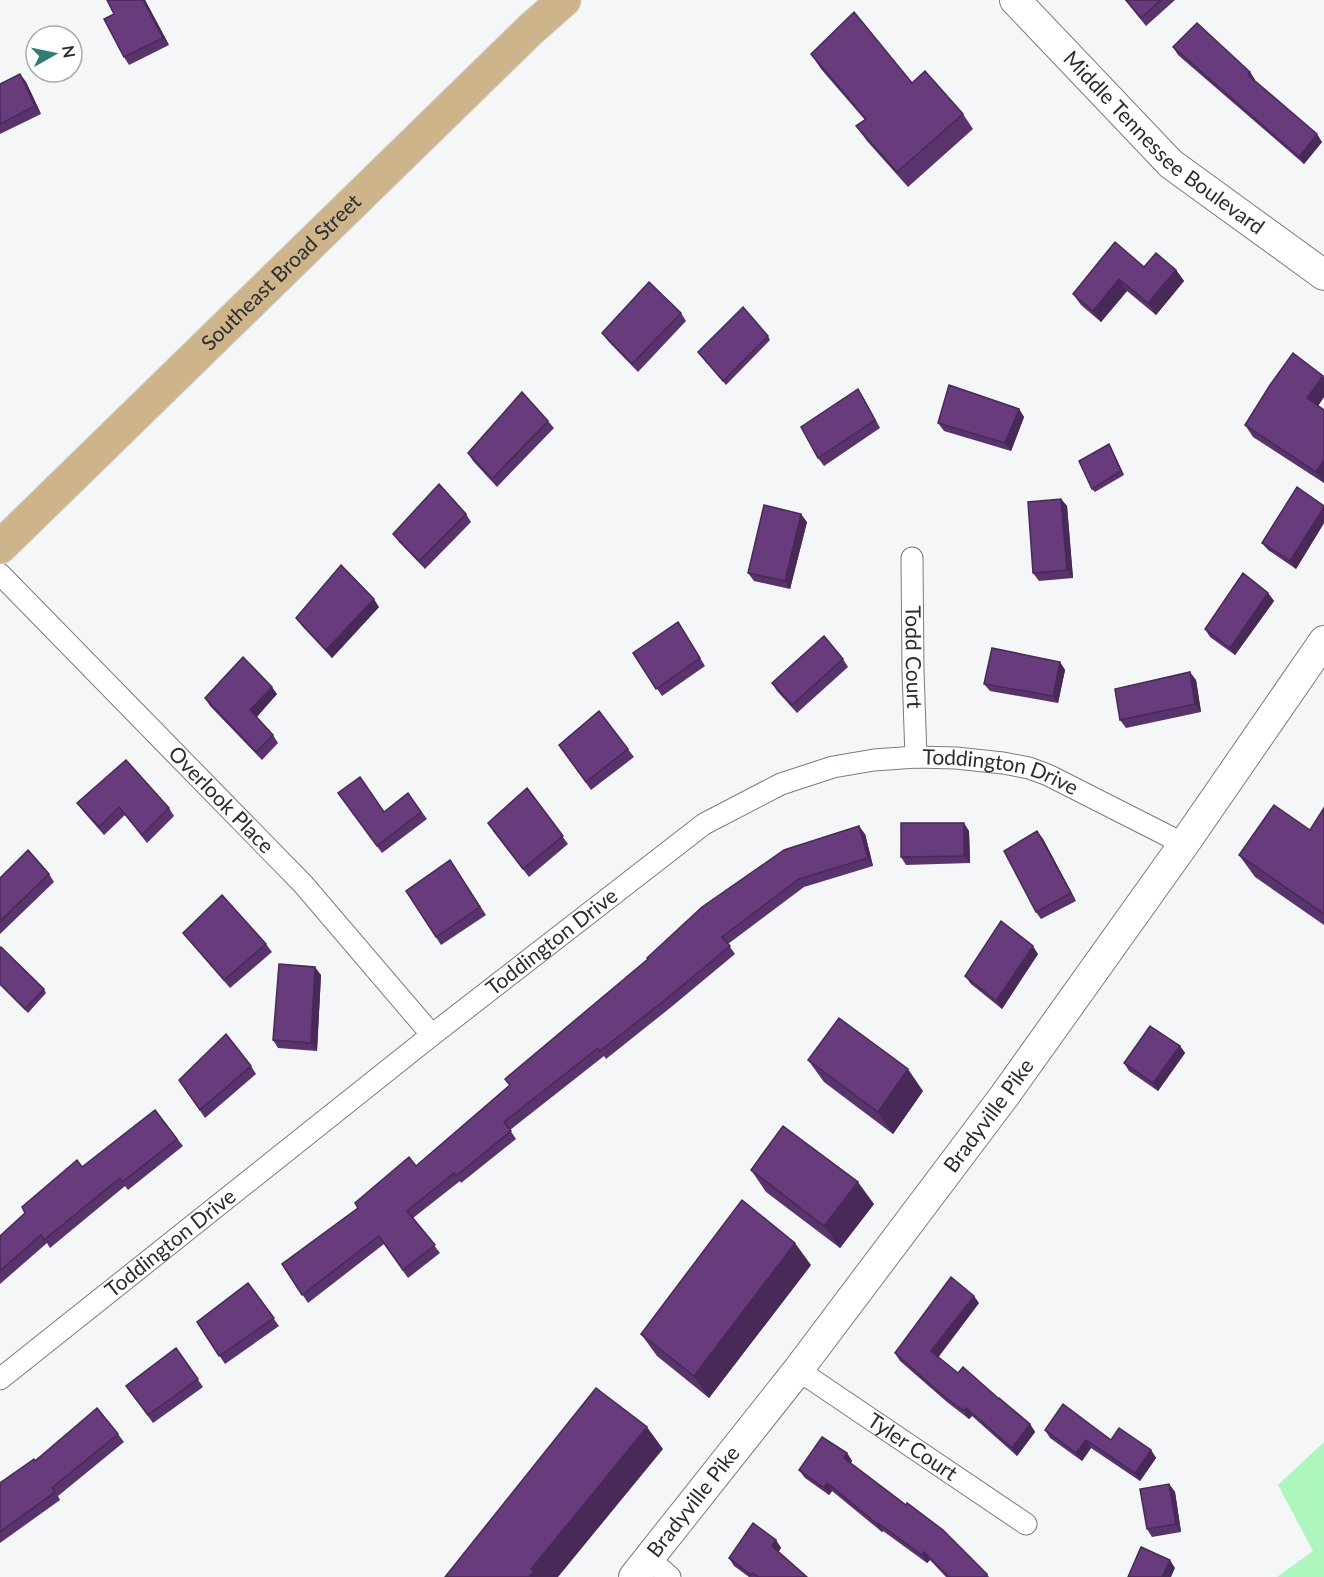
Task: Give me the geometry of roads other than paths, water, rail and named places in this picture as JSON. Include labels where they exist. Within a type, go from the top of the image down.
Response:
[{"type":"main road","name":"Southeast Broad Street","points":[[0,547],[531,29],[564,0]]},
{"type":"main road","name":"Middle Tennessee Boulevard","points":[[1015,0],[1171,165],[1324,275]]},
{"type":"main road","name":"Bradyville Pike","points":[[651,1571],[798,1370],[1005,1095],[1184,844],[1324,641]]},
{"type":"street","name":"Todd Court","points":[[912,558],[916,757]]},
{"type":"street","name":"Overlook Place","points":[[0,574],[303,884],[432,1035]]},
{"type":"street","name":"Toddington Drive","points":[[0,1379],[432,1035],[704,824],[781,784],[823,771],[874,760],[916,757],[991,761],[1029,768],[1048,776],[1184,844]]},
{"type":"street","name":"Tyler Court","points":[[798,1370],[1026,1524]]}]
